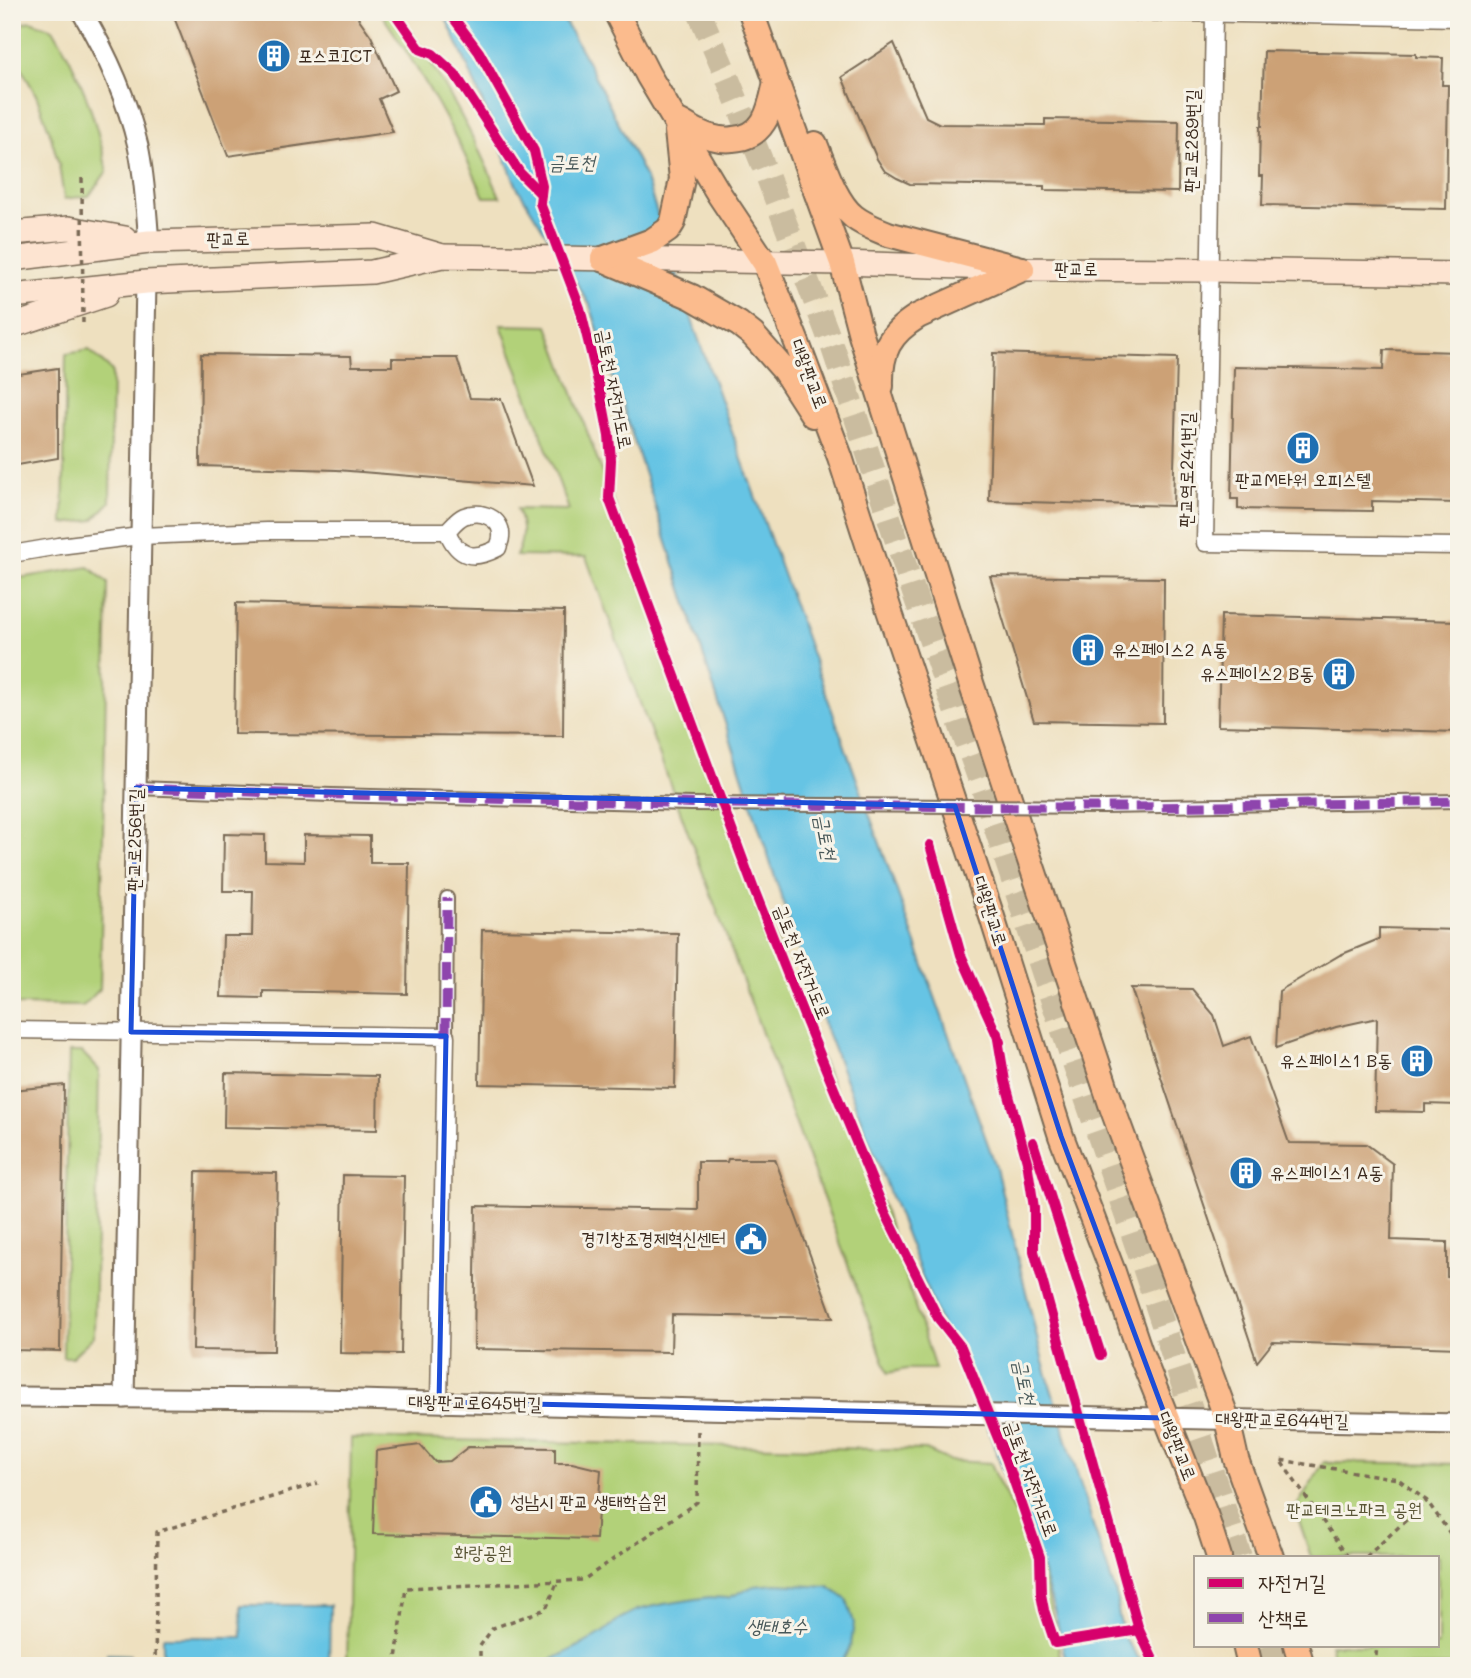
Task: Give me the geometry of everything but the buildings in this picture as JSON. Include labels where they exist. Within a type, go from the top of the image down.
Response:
[{"type":"main road","name":"대왕판교로","points":[[617,12],[648,75],[719,194],[765,263],[840,457],[992,917],[1061,1136],[1219,1556]]},
{"type":"main road","points":[[751,12],[842,263],[860,335],[970,680],[1113,1110],[1227,1419],[1236,1459],[1270,1556]]},
{"type":"main road","points":[[676,120],[711,137],[745,138],[758,131],[770,109],[776,82]]},
{"type":"main road","points":[[776,82],[802,111],[831,182],[852,216],[888,234],[1022,269]]},
{"type":"main road","points":[[603,259],[652,241],[668,230],[673,222],[682,179],[676,120]]},
{"type":"main road","points":[[12,233],[69,228],[149,242]]},
{"type":"main road","name":"판교로","points":[[12,259],[149,242],[375,236],[442,256]]},
{"type":"main road","name":"판교로","points":[[12,296],[146,282],[372,272],[442,256],[1022,269],[1459,274]]},
{"type":"main road","points":[[603,259],[692,297],[739,324],[784,370],[840,457]]},
{"type":"main road","points":[[882,402],[881,367],[893,336],[902,326],[918,316],[1022,269]]},
{"type":"main road","points":[[12,326],[146,282]]},
{"type":"main road","points":[[1245,1646],[1250,1666]]},
{"type":"main road","points":[[1296,1646],[1302,1666]]},
{"type":"street","points":[[82,12],[101,43],[127,108],[140,159],[149,242]]},
{"type":"street","points":[[1135,12],[1459,18]]},
{"type":"street","name":"판교로289번길","points":[[1209,270],[1214,14]]},
{"type":"street","name":"판교역로241번길","points":[[1209,270],[1205,543],[1459,546]]},
{"type":"street","name":"판교로256번길","points":[[124,1398],[146,282]]},
{"type":"street","points":[[12,554],[140,536],[267,531],[447,531]]},
{"type":"street","points":[[136,788],[692,804],[1103,807],[1459,801]]},
{"type":"street","points":[[439,1402],[447,898]]},
{"type":"street","points":[[12,1030],[446,1037]]},
{"type":"street","name":"대왕판교로645번길","points":[[12,1397],[320,1399],[1105,1417]]},
{"type":"street","name":"대왕판교로644번길","points":[[1105,1417],[1459,1424]]},
{"type":"path","points":[[82,178],[83,325]]},
{"type":"path","points":[[395,1666],[406,1588],[583,1580],[697,1502],[699,1409]]},
{"type":"path","points":[[1347,1556],[1280,1460],[1398,1479],[1427,1501],[1459,1546]]},
{"type":"path","points":[[155,1666],[157,1532],[318,1483]]},
{"type":"path","points":[[1367,1556],[1427,1501]]},
{"type":"path","points":[[480,1666],[480,1646],[493,1628],[546,1609],[558,1581]]},
{"type":"path","points":[[1375,1666],[1377,1646]]},
{"type":"highlighted area","points":[[136,788],[955,806],[1061,1136],[1166,1418],[439,1402],[446,1036],[131,1032]]},
{"type":"green space","points":[[380,12],[398,12],[413,34],[466,125],[500,197],[484,197],[436,102]]},
{"type":"green space","points":[[30,21],[53,29],[71,62],[93,115],[107,171],[89,196],[64,199],[59,165],[49,130],[36,95],[12,51],[12,27]]},
{"type":"green space","points":[[501,325],[548,326],[804,1016],[885,1212],[935,1369],[906,1369],[888,1373],[586,557],[516,556],[522,532],[517,509],[569,510]]},
{"type":"green space","points":[[89,350],[112,371],[110,502],[93,520],[63,524],[66,354]]},
{"type":"green space","points":[[89,567],[108,583],[100,989],[83,1006],[12,1005],[12,579]]},
{"type":"green space","points":[[69,1052],[82,1052],[99,1070],[94,1336],[72,1357],[63,1357]]},
{"type":"green space","name":"화랑공원","points":[[351,1438],[926,1450],[950,1461],[991,1463],[999,1483],[1040,1557],[1062,1666],[347,1666]]},
{"type":"green space","name":"판교테크노파크 공원","points":[[1324,1462],[1459,1464],[1459,1666],[1336,1666],[1330,1646],[1440,1646],[1440,1556],[1311,1556],[1295,1509]]},
{"type":"water","name":"금토천","points":[[443,12],[559,12],[583,53],[645,176],[695,329],[995,1164],[1043,1362],[1116,1594],[1126,1640],[1142,1666],[1067,1666],[1054,1609],[1032,1538],[1005,1477],[985,1419],[955,1361],[815,1001],[615,382],[609,372],[590,305],[517,187]]},
{"type":"water","name":"생태호수","points":[[776,1584],[829,1587],[847,1600],[854,1623],[851,1645],[843,1660],[834,1666],[539,1666],[583,1644],[637,1610],[709,1597],[728,1598],[754,1586]]},
{"type":"water","points":[[241,1605],[330,1605],[329,1666],[163,1666],[163,1637],[242,1637]]},
{"type":"water","points":[[107,1654],[130,1655],[130,1666],[107,1666]]},
{"type":"tunnel","points":[[699,12],[765,170],[833,348],[1240,1556]]},
{"type":"tunnel","points":[[1269,1646],[1275,1666]]},
{"type":"marked path","points":[[136,788],[859,806],[1145,807],[1459,801]]},
{"type":"marked path","points":[[446,1036],[447,898]]},
{"type":"cycle path","points":[[394,12],[420,49],[433,54],[455,74],[520,173],[541,194]]},
{"type":"cycle path","name":"금토천 자전거도로","points":[[449,12],[479,52],[534,151],[542,186],[540,203],[580,308],[601,394],[611,460],[609,498],[753,887],[885,1212],[938,1318],[961,1347],[1006,1458],[1040,1557],[1041,1594],[1055,1643],[1139,1630]]},
{"type":"cycle path","points":[[930,845],[961,955],[1000,1042]]},
{"type":"cycle path","points":[[997,1033],[1005,1081],[1027,1161],[1034,1208],[1034,1251],[1139,1630],[1156,1666]]},
{"type":"cycle path","points":[[1033,1142],[1101,1355]]},
{"type":"place","name":"포스코ICT","points":[[274,56]]},
{"type":"place","name":"판교M타워 오피스텔","points":[[1303,448]]},
{"type":"place","name":"유스페이스2 A동","points":[[1088,650]]},
{"type":"place","name":"유스페이스2 B동","points":[[1339,674]]},
{"type":"place","name":"유스페이스1 B동","points":[[1417,1061]]},
{"type":"place","name":"유스페이스1 A동","points":[[1246,1173]]},
{"type":"place","name":"경기창조경제혁신센터","points":[[751,1239]]},
{"type":"place","name":"성남시 판교 생태학습원","points":[[486,1502]]}]
